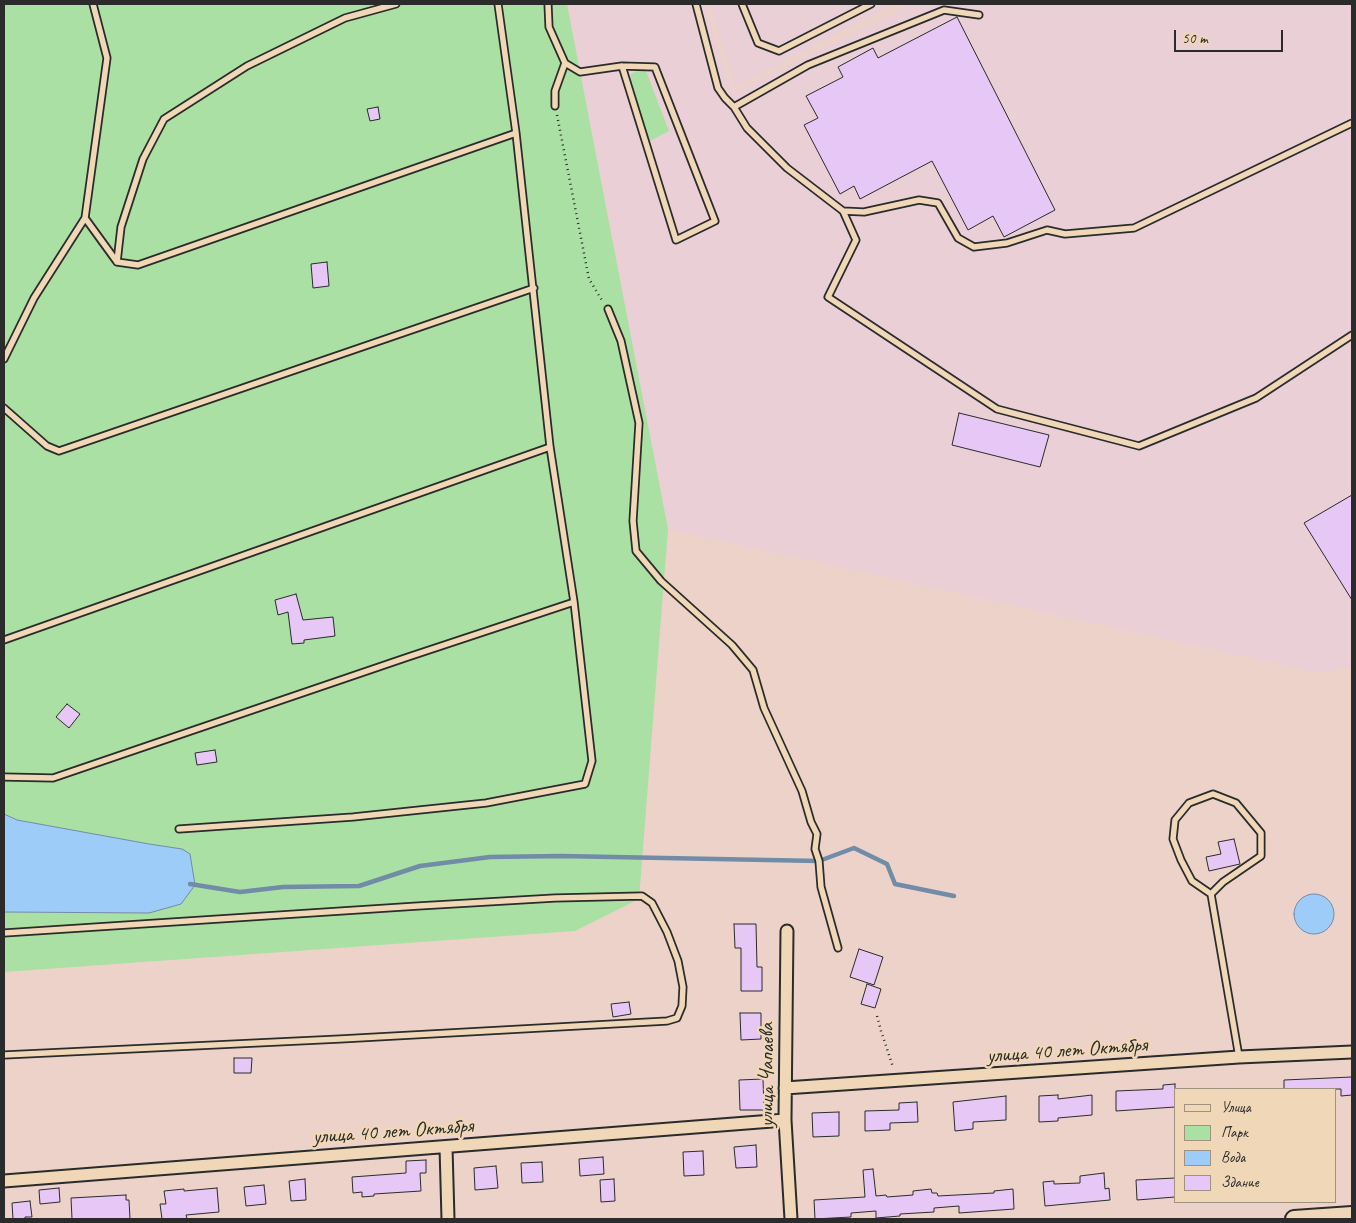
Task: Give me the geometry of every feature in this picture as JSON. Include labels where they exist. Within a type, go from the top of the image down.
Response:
[{"type":"street","name":"улица Чапаева","points":[[788,931],[785,1120],[791,1219]]},
{"type":"street","name":"улица 40 лет Октября","points":[[785,1088],[898,1082],[1239,1057],[1352,1052]]},
{"type":"street","name":"улица 40 лет Октября","points":[[4,1181],[785,1120]]},
{"type":"street","points":[[446,1147],[448,1219]]},
{"type":"street","points":[[1294,1219],[1352,1215]]},
{"type":"lane","points":[[4,359],[34,298],[84,218],[107,58],[93,4]]},
{"type":"lane","points":[[118,262],[121,227],[134,184],[143,159],[164,119],[247,66],[344,18],[396,4]]},
{"type":"lane","points":[[179,829],[353,817],[467,805],[585,784],[592,761],[574,602],[550,447],[516,133],[498,4]]},
{"type":"lane","points":[[548,4],[550,27],[565,63],[580,72],[622,66],[655,67],[715,221],[676,240],[622,66]]},
{"type":"lane","points":[[696,4],[718,88],[734,107],[747,128],[787,168],[843,211],[856,240],[828,297],[997,409],[1138,446],[1256,398],[1352,335]]},
{"type":"lane","points":[[742,4],[758,42],[779,51],[871,4]]},
{"type":"lane","points":[[734,107],[808,64],[944,10],[979,15]]},
{"type":"lane","points":[[555,106],[555,91],[565,63]]},
{"type":"lane","points":[[843,211],[864,212],[919,200],[938,203],[958,238],[974,247],[1007,243],[1047,230],[1065,234],[1134,228],[1352,123]]},
{"type":"lane","points":[[84,218],[118,262],[138,265],[516,133]]},
{"type":"lane","points":[[4,408],[47,446],[59,451],[534,288]]},
{"type":"lane","points":[[608,309],[621,341],[639,423],[633,521],[636,551],[661,581],[732,646],[753,670],[764,708],[802,791],[811,822],[818,834],[815,849],[819,860],[821,888],[838,948]]},
{"type":"lane","points":[[4,640],[550,447]]},
{"type":"lane","points":[[4,777],[53,778],[574,602]]},
{"type":"lane","points":[[1211,894],[1223,882],[1261,856],[1261,832],[1236,803],[1214,794],[1189,803],[1175,820],[1173,839],[1192,881],[1211,894],[1239,1057]]},
{"type":"lane","points":[[4,932],[555,898],[642,896],[652,903],[667,932],[678,961],[683,987],[682,1006],[677,1018],[667,1021],[330,1040],[4,1054]]},
{"type":"path","points":[[555,106],[589,279],[608,309]]},
{"type":"path","points":[[878,1016],[898,1082]]},
{"type":"shaded area","points":[[567,4],[705,4],[732,93],[912,4],[1352,4],[1352,666],[1319,673],[668,529]]},
{"type":"shaded area","points":[[709,4],[895,4],[736,87]]},
{"type":"green space","points":[[4,4],[567,4],[668,529],[639,899],[575,931],[4,972],[4,912],[149,913],[182,849],[17,820],[4,814]]},
{"type":"green space","points":[[638,70],[646,71],[669,131],[650,141],[630,83],[631,74]]},
{"type":"water","points":[[4,814],[17,820],[182,849],[190,854],[195,885],[181,904],[149,913],[4,912]]},
{"type":"water","points":[[1314,894],[1325,897],[1331,903],[1334,914],[1331,925],[1325,931],[1314,934],[1303,931],[1297,925],[1294,914],[1297,903],[1303,897]]},
{"type":"building","points":[[957,17],[1055,210],[1004,237],[993,216],[968,230],[932,161],[860,199],[854,186],[840,194],[804,125],[818,118],[806,96],[843,77],[838,67],[873,48],[878,58]]},
{"type":"building","points":[[378,107],[380,119],[370,121],[367,109]]},
{"type":"building","points":[[327,262],[329,286],[313,288],[311,264]]},
{"type":"building","points":[[959,413],[1049,435],[1040,467],[952,445]]},
{"type":"building","points":[[1352,495],[1352,600],[1304,523]]},
{"type":"building","points":[[296,594],[303,620],[333,617],[335,636],[304,640],[304,643],[292,644],[288,612],[278,615],[275,600]]},
{"type":"building","points":[[67,704],[80,714],[69,728],[56,717]]},
{"type":"building","points":[[215,750],[217,762],[197,765],[195,753]]},
{"type":"building","points":[[1234,839],[1240,864],[1209,871],[1206,857],[1221,854],[1218,842]]},
{"type":"building","points":[[734,924],[756,924],[757,967],[762,967],[762,991],[741,991],[741,948],[735,948]]},
{"type":"building","points":[[859,949],[883,957],[874,985],[850,977]]},
{"type":"building","points":[[867,984],[881,989],[875,1008],[861,1004]]},
{"type":"building","points":[[629,1002],[631,1014],[613,1017],[611,1004]]},
{"type":"building","points":[[740,1013],[761,1013],[761,1039],[741,1040]]},
{"type":"building","points":[[234,1058],[252,1058],[251,1073],[234,1073]]},
{"type":"building","points":[[1352,1077],[1352,1095],[1341,1096],[1341,1089],[1336,1088],[1284,1088],[1284,1080]]},
{"type":"building","points":[[763,1079],[764,1110],[740,1110],[739,1080]]},
{"type":"building","points":[[1175,1084],[1174,1107],[1116,1111],[1116,1091],[1163,1089],[1163,1085]]},
{"type":"building","points":[[1058,1095],[1058,1099],[1092,1095],[1092,1115],[1039,1122],[1039,1096]]},
{"type":"building","points":[[1006,1096],[1006,1120],[973,1122],[973,1129],[955,1131],[953,1102]]},
{"type":"building","points":[[917,1102],[918,1122],[890,1123],[890,1130],[865,1131],[865,1111],[899,1110],[899,1103]]},
{"type":"building","points":[[839,1112],[839,1136],[813,1137],[812,1113]]},
{"type":"building","points":[[756,1145],[757,1167],[736,1168],[734,1147]]},
{"type":"building","points":[[703,1151],[704,1175],[684,1176],[683,1152]]},
{"type":"building","points":[[603,1157],[604,1174],[580,1176],[579,1159]]},
{"type":"building","points":[[426,1160],[426,1173],[420,1173],[421,1191],[374,1194],[374,1196],[362,1197],[362,1192],[353,1193],[352,1177],[406,1173],[406,1161]]},
{"type":"building","points":[[542,1162],[543,1182],[522,1183],[521,1163]]},
{"type":"building","points":[[496,1166],[498,1188],[475,1190],[474,1168]]},
{"type":"building","points":[[873,1169],[876,1196],[913,1195],[913,1191],[931,1189],[932,1193],[937,1193],[938,1196],[994,1193],[994,1191],[1013,1189],[1014,1209],[959,1213],[959,1206],[934,1208],[934,1212],[900,1214],[900,1216],[876,1218],[876,1211],[851,1213],[851,1217],[815,1219],[814,1200],[865,1197],[863,1170]]},
{"type":"building","points":[[1104,1173],[1105,1189],[1109,1188],[1110,1200],[1045,1206],[1043,1182],[1054,1181],[1054,1184],[1080,1183],[1080,1176]]},
{"type":"building","points":[[1174,1178],[1174,1197],[1137,1200],[1136,1180]]},
{"type":"building","points":[[305,1179],[306,1200],[291,1201],[289,1181]]},
{"type":"building","points":[[614,1179],[615,1201],[601,1202],[600,1180]]},
{"type":"building","points":[[264,1185],[266,1204],[246,1206],[244,1187]]},
{"type":"building","points":[[59,1188],[60,1202],[40,1204],[39,1190]]},
{"type":"building","points":[[217,1188],[219,1212],[186,1215],[187,1219],[162,1219],[160,1204],[166,1204],[164,1191]]},
{"type":"building","points":[[126,1195],[126,1200],[129,1200],[130,1219],[72,1219],[71,1198]]},
{"type":"building","points":[[30,1201],[32,1217],[13,1219],[12,1203]]},
{"type":"waterway","points":[[190,884],[240,892],[283,887],[359,886],[420,866],[490,857],[561,856],[819,861],[854,848],[887,864],[895,884],[954,896]]}]
